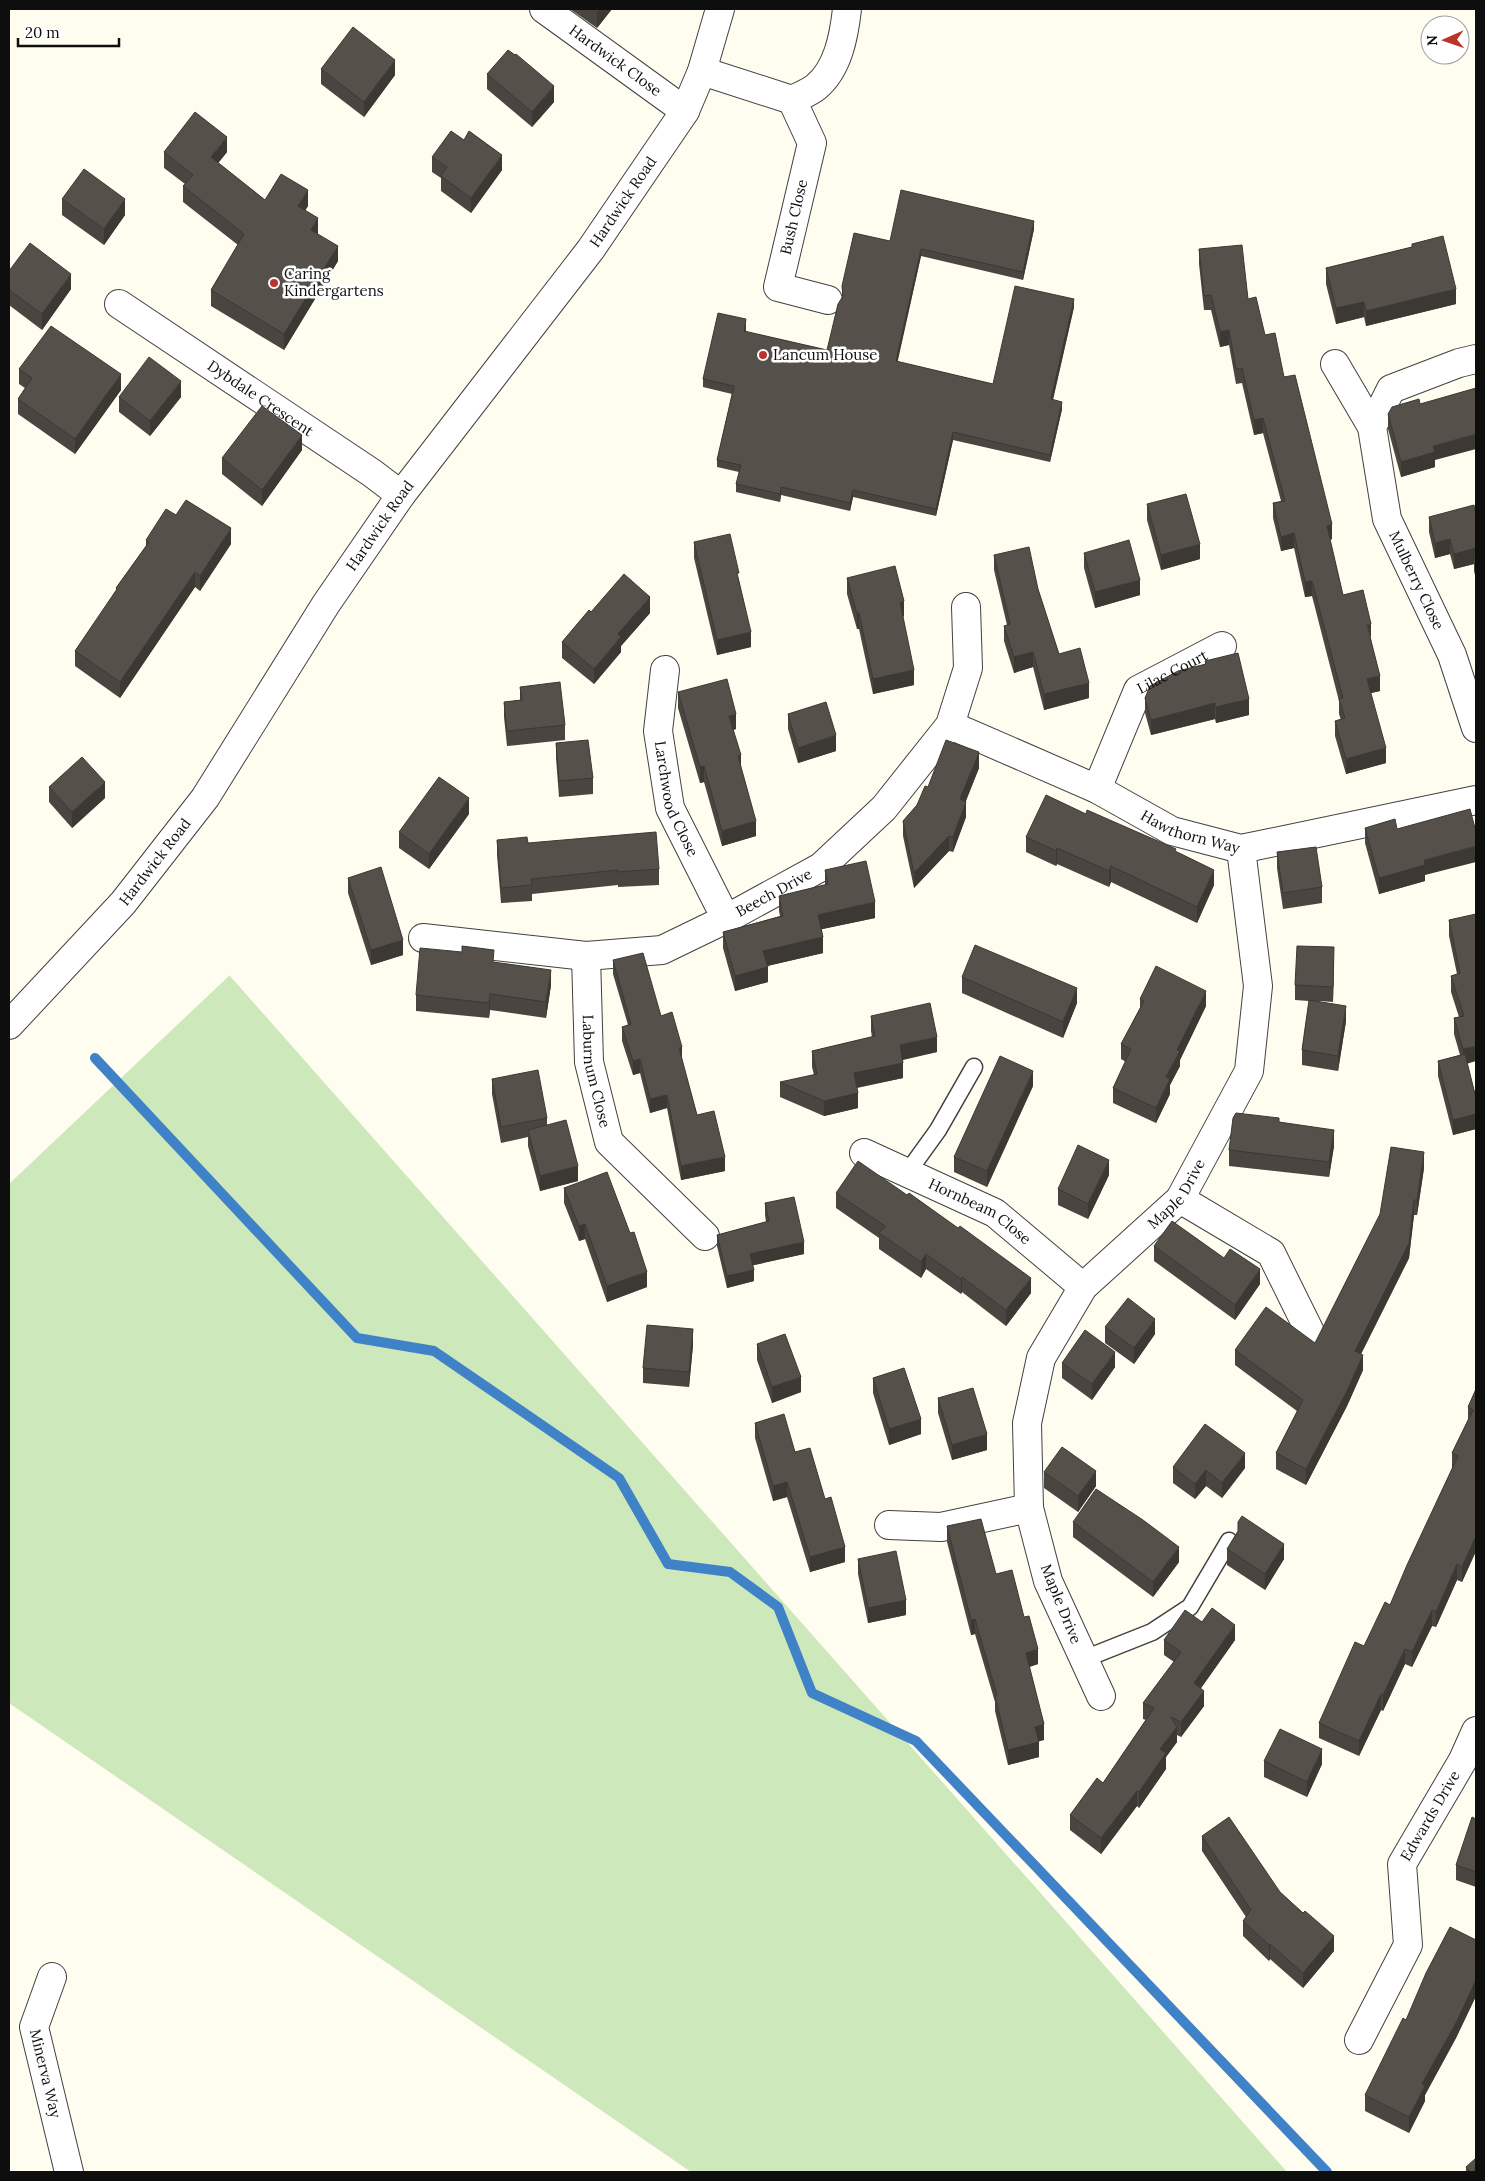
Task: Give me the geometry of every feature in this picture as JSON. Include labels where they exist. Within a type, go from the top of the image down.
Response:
[{"type":"street","name":"Hardwick Close","points":[[544,9],[685,110]]},
{"type":"street","name":"Hardwick Road","points":[[9,1025],[123,903],[205,798],[326,604],[401,495],[591,249],[685,110],[702,71],[720,9]]},
{"type":"street","points":[[702,71],[792,100],[816,87],[835,64],[847,9]]},
{"type":"street","name":"Bush Close","points":[[792,100],[812,143],[778,287],[828,300]]},
{"type":"street","name":"Dybdale Crescent","points":[[119,304],[372,473],[401,495]]},
{"type":"street","points":[[1372,427],[1391,389],[1458,363],[1476,359]]},
{"type":"street","name":"Mulberry Close","points":[[1335,364],[1372,427],[1387,519],[1452,655],[1476,728]]},
{"type":"street","name":"Beech Drive","points":[[423,938],[586,956],[662,950],[726,919],[821,867],[884,808],[950,725],[968,668],[966,607]]},
{"type":"street","name":"Lilac Court","points":[[1097,789],[1138,690],[1222,646]]},
{"type":"street","name":"Larchwood Close","points":[[665,670],[658,731],[670,808],[726,919]]},
{"type":"street","name":"Hawthorn Way","points":[[950,725],[1097,789],[1172,831],[1241,849],[1476,800]]},
{"type":"street","name":"Maple Drive","points":[[1101,1696],[1048,1581],[1030,1508],[1026,1423],[1041,1358],[1083,1288],[1180,1199],[1249,1071],[1258,986],[1241,849]]},
{"type":"street","name":"Laburnum Close","points":[[586,956],[589,1062],[608,1142],[705,1236]]},
{"type":"street","name":"Hornbeam Close","points":[[864,1154],[995,1214],[1083,1288]]},
{"type":"street","points":[[1180,1199],[1271,1253],[1310,1332]]},
{"type":"street","points":[[889,1526],[941,1527],[1030,1508]]},
{"type":"street","name":"Edwards Drive","points":[[1359,2040],[1408,1945],[1402,1864],[1470,1764],[1476,1731]]},
{"type":"street","name":"Minerva Way","points":[[52,1977],[34,2027],[69,2172]]},
{"type":"lane","points":[[907,1173],[938,1130],[974,1067]]},
{"type":"lane","points":[[1084,1659],[1152,1632],[1190,1607],[1229,1541]]},
{"type":"green space","points":[[230,975],[1287,2172],[691,2172],[9,1703],[9,1184]]},
{"type":"building","points":[[353,27],[395,60],[364,102],[321,69]]},
{"type":"building","points":[[508,50],[516,54],[554,86],[532,112],[487,74]]},
{"type":"building","points":[[195,112],[227,137],[211,157],[265,200],[281,174],[308,190],[298,206],[318,218],[311,230],[338,246],[284,334],[211,290],[244,234],[183,186],[193,175],[164,152]]},
{"type":"building","points":[[451,131],[464,140],[469,131],[502,155],[471,198],[441,176],[447,167],[432,157]]},
{"type":"building","points":[[84,169],[125,199],[104,229],[62,199]]},
{"type":"building","name":"Lancum House","points":[[901,190],[1034,221],[1023,272],[921,249],[896,361],[993,384],[1015,286],[1074,299],[1051,399],[1062,402],[1050,455],[953,432],[936,509],[853,490],[850,503],[781,487],[780,494],[736,484],[741,465],[717,460],[734,386],[703,379],[718,313],[746,319],[744,331],[827,350],[838,304],[843,296],[842,286],[854,233],[890,241]]},
{"type":"building","points":[[1443,236],[1456,289],[1366,311],[1364,302],[1336,308],[1326,268],[1412,247],[1412,244]]},
{"type":"building","points":[[30,243],[71,274],[42,314],[9,290],[9,271]]},
{"type":"building","points":[[1242,245],[1248,299],[1256,297],[1265,335],[1275,333],[1284,377],[1295,375],[1332,524],[1327,526],[1343,595],[1363,590],[1371,624],[1367,625],[1380,676],[1367,679],[1386,748],[1346,759],[1335,721],[1345,718],[1339,699],[1343,698],[1312,581],[1305,582],[1294,533],[1281,537],[1273,503],[1285,501],[1263,418],[1254,420],[1242,368],[1236,369],[1229,330],[1220,332],[1211,295],[1204,296],[1199,249]]},
{"type":"building","points":[[51,326],[121,374],[75,439],[18,399],[32,378],[19,369]]},
{"type":"building","points":[[149,357],[181,381],[150,421],[119,397]]},
{"type":"building","points":[[1476,388],[1476,434],[1433,446],[1435,452],[1401,462],[1388,414],[1392,407],[1419,399],[1420,404]]},
{"type":"building","points":[[262,406],[302,435],[262,490],[222,458]]},
{"type":"building","points":[[1186,494],[1200,544],[1161,555],[1147,504]]},
{"type":"building","points":[[186,500],[231,528],[200,576],[195,572],[120,682],[75,651],[149,542],[146,540],[166,509],[176,515]]},
{"type":"building","points":[[1474,505],[1476,514],[1476,548],[1454,554],[1450,539],[1435,543],[1429,517]]},
{"type":"building","points":[[730,534],[751,632],[717,640],[694,542]]},
{"type":"building","points":[[1129,540],[1140,580],[1095,592],[1084,553]]},
{"type":"building","points":[[1029,547],[1038,589],[1059,654],[1080,648],[1089,683],[1044,694],[1033,652],[1014,657],[1004,626],[1010,624],[994,555]]},
{"type":"building","points":[[895,566],[904,601],[900,602],[914,670],[873,679],[859,613],[857,614],[847,578]]},
{"type":"building","points":[[624,574],[650,597],[618,634],[621,637],[594,669],[562,642],[589,610],[591,612]]},
{"type":"building","points":[[1238,653],[1249,699],[1216,707],[1215,703],[1151,720],[1145,698],[1150,686],[1178,671],[1206,664],[1205,661]]},
{"type":"building","points":[[727,679],[736,714],[729,716],[741,755],[738,756],[756,821],[722,831],[704,766],[700,767],[678,692]]},
{"type":"building","points":[[560,682],[565,725],[507,731],[504,702],[522,700],[520,687]]},
{"type":"building","points":[[826,702],[836,735],[798,748],[788,714]]},
{"type":"building","points":[[588,740],[593,778],[559,781],[556,743]]},
{"type":"building","points":[[946,740],[979,752],[960,799],[966,802],[953,837],[949,836],[914,873],[903,821],[917,805],[925,786],[928,787]]},
{"type":"building","points":[[82,757],[105,782],[72,812],[49,787]]},
{"type":"building","points":[[439,777],[469,798],[429,854],[399,832]]},
{"type":"building","points":[[1046,795],[1086,814],[1087,810],[1176,849],[1175,851],[1214,870],[1197,907],[1111,866],[1109,871],[1057,848],[1056,851],[1026,837]]},
{"type":"building","points":[[1470,809],[1476,832],[1476,846],[1424,860],[1425,865],[1379,878],[1365,828],[1395,819],[1397,829]]},
{"type":"building","points":[[656,832],[659,869],[618,872],[618,870],[531,879],[532,885],[501,888],[497,840],[527,837],[528,843]]},
{"type":"building","points":[[1316,847],[1322,887],[1283,893],[1277,852]]},
{"type":"building","points":[[866,861],[875,902],[818,915],[823,937],[763,951],[768,967],[735,976],[723,932],[783,916],[779,896],[828,884],[825,870]]},
{"type":"building","points":[[381,867],[403,940],[371,950],[348,878]]},
{"type":"building","points":[[1476,914],[1476,1046],[1463,1049],[1454,1018],[1464,1016],[1451,976],[1460,973],[1449,920]]},
{"type":"building","points":[[975,945],[1077,988],[1063,1022],[962,977]]},
{"type":"building","points":[[462,946],[494,950],[493,962],[551,970],[546,1002],[490,994],[489,1003],[416,995],[420,948],[462,952]]},
{"type":"building","points":[[1297,946],[1334,947],[1333,987],[1295,985]]},
{"type":"building","points":[[643,953],[661,1016],[672,1012],[682,1047],[679,1048],[697,1115],[714,1111],[725,1157],[681,1166],[667,1095],[650,1099],[640,1059],[633,1061],[622,1027],[631,1024],[613,960]]},
{"type":"building","points":[[1156,966],[1206,991],[1177,1050],[1180,1051],[1166,1077],[1170,1079],[1156,1108],[1113,1088],[1131,1049],[1121,1044],[1144,1001],[1140,999]]},
{"type":"building","points":[[1309,1000],[1346,1006],[1338,1056],[1302,1050]]},
{"type":"building","points":[[930,1003],[937,1037],[900,1045],[903,1063],[854,1073],[858,1093],[824,1101],[780,1082],[817,1074],[812,1051],[875,1036],[871,1016]]},
{"type":"building","points":[[1465,1054],[1476,1098],[1476,1114],[1453,1120],[1438,1061]]},
{"type":"building","points":[[1000,1056],[1033,1071],[987,1171],[954,1157]]},
{"type":"building","points":[[538,1070],[547,1118],[501,1127],[492,1079]]},
{"type":"building","points":[[1236,1113],[1279,1118],[1279,1122],[1334,1130],[1329,1162],[1229,1150],[1233,1118]]},
{"type":"building","points":[[566,1120],[578,1166],[540,1176],[528,1130]]},
{"type":"building","points":[[1078,1145],[1109,1160],[1088,1204],[1058,1189]]},
{"type":"building","points":[[1391,1147],[1424,1152],[1417,1200],[1414,1200],[1409,1243],[1355,1351],[1363,1355],[1347,1391],[1306,1469],[1276,1453],[1303,1400],[1235,1350],[1266,1307],[1315,1343],[1380,1214]]},
{"type":"building","points":[[858,1161],[907,1195],[909,1193],[958,1228],[960,1226],[1031,1278],[1006,1310],[962,1277],[961,1279],[926,1254],[921,1262],[879,1233],[885,1226],[836,1193]]},
{"type":"building","points":[[607,1172],[630,1233],[634,1232],[647,1272],[607,1286],[585,1224],[579,1226],[564,1188]]},
{"type":"building","points":[[794,1197],[804,1242],[750,1254],[754,1270],[727,1276],[717,1235],[769,1221],[765,1203]]},
{"type":"building","points":[[1172,1221],[1224,1258],[1230,1249],[1260,1269],[1235,1305],[1154,1246]]},
{"type":"building","points":[[1128,1298],[1155,1319],[1134,1348],[1105,1327]]},
{"type":"building","points":[[647,1325],[693,1329],[689,1372],[643,1368]]},
{"type":"building","points":[[1085,1330],[1115,1352],[1092,1384],[1062,1363]]},
{"type":"building","points":[[785,1334],[801,1377],[772,1387],[757,1344]]},
{"type":"building","points":[[904,1368],[921,1419],[889,1429],[873,1378]]},
{"type":"building","points":[[973,1388],[987,1434],[952,1445],[938,1398]]},
{"type":"building","points":[[1476,1389],[1476,1536],[1462,1567],[1457,1564],[1436,1612],[1432,1610],[1412,1652],[1405,1649],[1359,1741],[1319,1723],[1355,1642],[1364,1646],[1385,1602],[1390,1605],[1458,1456],[1452,1453],[1473,1410],[1468,1407]]},
{"type":"building","points":[[784,1414],[795,1452],[810,1448],[825,1499],[831,1497],[845,1547],[810,1557],[787,1482],[773,1486],[755,1423]]},
{"type":"building","points":[[1205,1424],[1245,1453],[1222,1483],[1206,1470],[1195,1484],[1173,1467]]},
{"type":"building","points":[[1062,1447],[1096,1471],[1078,1496],[1044,1472]]},
{"type":"building","points":[[1096,1489],[1143,1520],[1179,1547],[1153,1582],[1073,1522]]},
{"type":"building","points":[[1242,1516],[1284,1544],[1265,1574],[1227,1549],[1238,1531],[1238,1522]]},
{"type":"building","points":[[981,1519],[996,1574],[1012,1570],[1024,1617],[1029,1616],[1038,1649],[1026,1653],[1044,1724],[1035,1727],[1039,1742],[1008,1750],[995,1696],[997,1695],[975,1619],[971,1620],[947,1526]]},
{"type":"building","points":[[896,1551],[906,1600],[868,1608],[858,1559]]},
{"type":"building","points":[[1212,1608],[1235,1625],[1194,1683],[1204,1691],[1181,1722],[1171,1717],[1177,1727],[1160,1749],[1166,1753],[1139,1792],[1137,1791],[1101,1838],[1070,1815],[1097,1778],[1103,1783],[1154,1708],[1143,1703],[1181,1652],[1164,1640],[1185,1610],[1202,1622]]},
{"type":"building","points":[[1280,1729],[1322,1749],[1307,1782],[1264,1761]]},
{"type":"building","points":[[1229,1817],[1280,1892],[1303,1913],[1305,1911],[1334,1936],[1303,1973],[1243,1921],[1251,1910],[1202,1836]]},
{"type":"building","points":[[1472,1817],[1476,1819],[1476,1872],[1456,1865]]},
{"type":"building","points":[[1450,1927],[1476,1940],[1476,1980],[1456,2023],[1422,2084],[1425,2086],[1409,2117],[1365,2095],[1403,2018],[1406,2020],[1426,1973]]},
{"type":"building","points":[[1476,2158],[1476,2172],[1470,2172],[1466,2167]]},
{"type":"waterway","points":[[95,1058],[357,1338],[434,1351],[619,1478],[668,1564],[730,1572],[778,1607],[812,1693],[916,1741],[1327,2172]]},
{"type":"place","name":"Caring Kindergartens","points":[[274,283]]},
{"type":"place","name":"Lancum House","points":[[763,355]]}]
